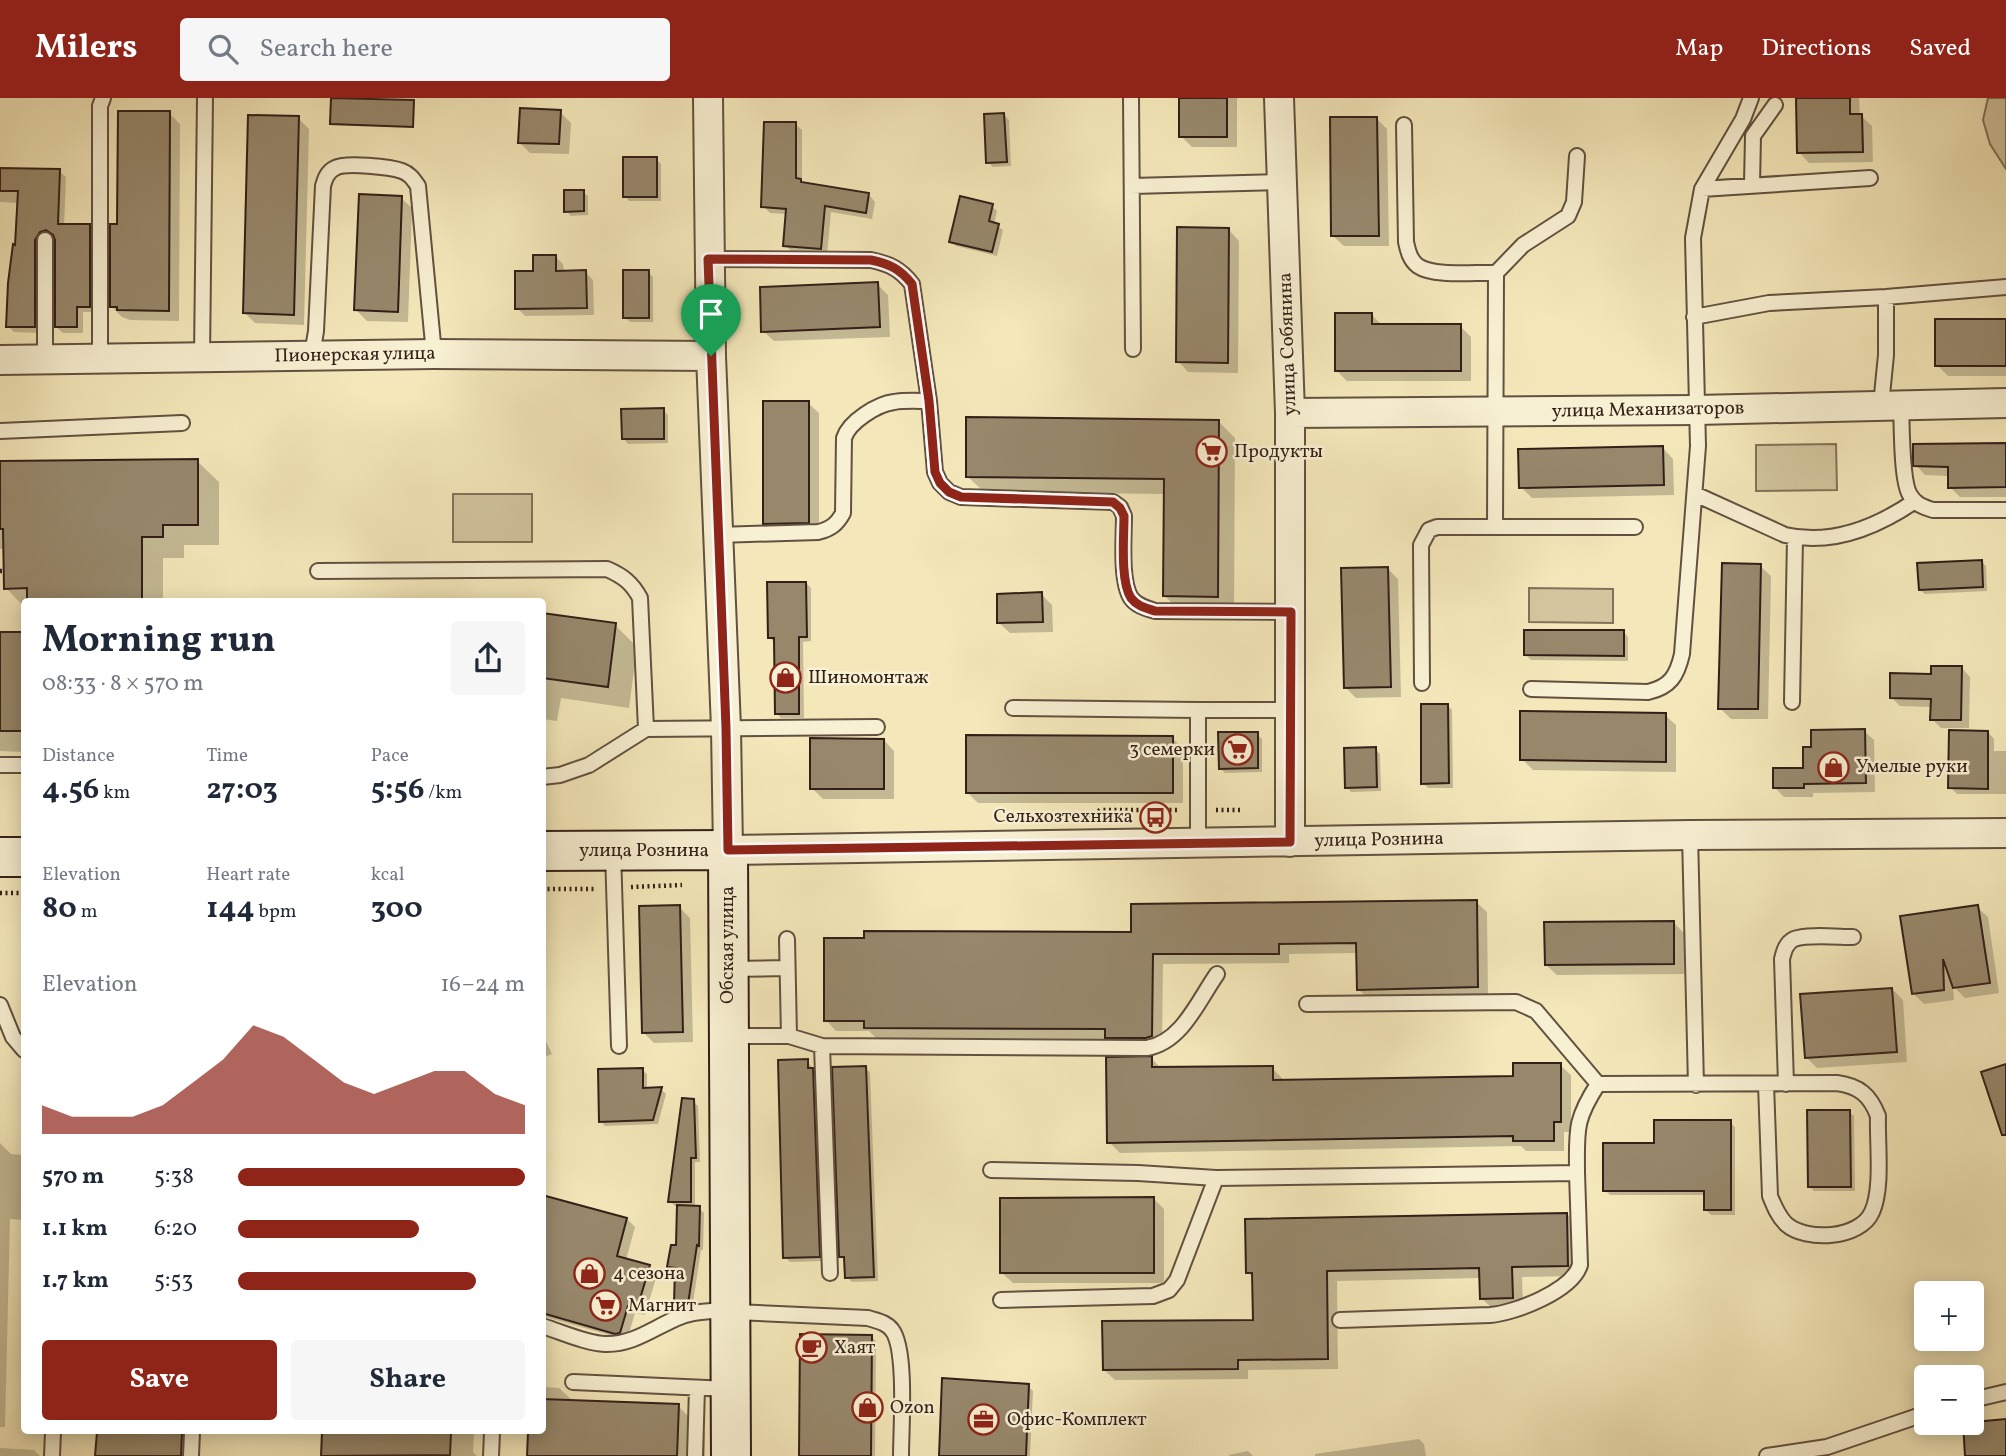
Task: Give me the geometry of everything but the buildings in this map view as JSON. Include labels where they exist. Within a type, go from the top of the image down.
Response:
[{"type":"main road","name":"улица Рознина","points":[[546,851],[728,850]]},
{"type":"main road","name":"Обская улица","points":[[719,1438],[714,1389],[730,1311],[728,850]]},
{"type":"main road","points":[[0,857],[21,857]]},
{"type":"street","name":"Обская улица","points":[[708,98],[708,259],[726,728],[728,850]]},
{"type":"street","name":"улица Собянина","points":[[1279,98],[1290,413],[1290,842]]},
{"type":"street","name":"Пионерская улица","points":[[0,360],[435,354],[711,356]]},
{"type":"street","name":"улица Механизаторов","points":[[1290,413],[1697,411],[2006,404]]},
{"type":"street","name":"улица Рознина","points":[[728,850],[1690,835],[2006,834]]},
{"type":"lane","points":[[100,357],[100,106],[103,98]]},
{"type":"lane","points":[[202,358],[205,98]]},
{"type":"lane","points":[[1131,98],[1133,349]]},
{"type":"lane","points":[[1531,689],[1648,692],[1662,689],[1679,669],[1695,494],[1697,411],[1693,238],[1702,189],[1743,119],[1751,98]]},
{"type":"lane","points":[[1752,184],[1753,136],[1775,105]]},
{"type":"lane","points":[[1404,125],[1406,242],[1409,256],[1430,271],[1496,273]]},
{"type":"lane","points":[[1495,526],[1496,273],[1523,245],[1568,216],[1574,202],[1577,156]]},
{"type":"lane","points":[[312,355],[316,331],[323,186],[326,176],[335,167],[350,165],[400,170],[412,177],[418,186],[435,354]]},
{"type":"lane","points":[[1702,189],[1870,178]]},
{"type":"lane","points":[[1132,186],[1283,181]]},
{"type":"lane","points":[[45,240],[45,359]]},
{"type":"lane","points":[[708,259],[871,260],[896,267],[912,284],[929,401],[935,472],[940,483],[949,492],[961,497],[1113,502],[1124,516],[1126,582],[1131,597],[1141,607],[1155,611],[1291,612]]},
{"type":"lane","points":[[1695,317],[1769,303],[2006,287]]},
{"type":"lane","points":[[1886,297],[1886,355],[1891,405],[1906,486],[1921,507],[1933,510],[2006,510]]},
{"type":"lane","points":[[717,535],[818,532],[828,529],[838,522],[843,513],[844,438],[847,429],[853,422],[886,403],[929,401]]},
{"type":"lane","points":[[0,431],[183,424]]},
{"type":"lane","points":[[1695,494],[1795,538],[1826,537],[1858,531],[1889,519],[1915,501]]},
{"type":"lane","points":[[1422,683],[1421,545],[1429,530],[1437,527],[1495,526],[1635,527]]},
{"type":"lane","points":[[1792,702],[1795,538]]},
{"type":"lane","points":[[318,571],[607,569],[621,575],[632,584],[640,598],[646,729]]},
{"type":"lane","points":[[1013,708],[1290,710]]},
{"type":"lane","points":[[1198,710],[1199,844]]},
{"type":"lane","points":[[546,777],[560,775],[589,765],[646,729],[877,727]]},
{"type":"lane","points":[[0,765],[21,765]]},
{"type":"lane","points":[[1690,835],[1696,1085]]},
{"type":"lane","points":[[613,851],[619,1046]]},
{"type":"lane","points":[[1786,1084],[1782,959],[1785,948],[1792,940],[1801,938],[1853,937]]},
{"type":"lane","points":[[787,939],[789,1036]]},
{"type":"lane","points":[[728,969],[788,968]]},
{"type":"lane","points":[[727,1035],[789,1036],[822,1046],[1159,1046],[1176,1035],[1217,974]]},
{"type":"lane","points":[[1307,1004],[1516,1002],[1536,1012],[1598,1084],[1838,1083],[1852,1085],[1864,1092],[1873,1103],[1878,1116],[1877,1199],[1871,1216],[1857,1227],[1842,1235],[1804,1234],[1787,1225],[1777,1213],[1770,1196],[1766,1084]]},
{"type":"lane","points":[[0,1005],[13,1037],[21,1046]]},
{"type":"lane","points":[[822,1046],[830,1273]]},
{"type":"lane","points":[[1340,1320],[1498,1314],[1521,1309],[1536,1302],[1572,1279],[1580,1265],[1577,1123],[1583,1107],[1598,1084]]},
{"type":"lane","points":[[991,1170],[1138,1172],[1216,1178],[1577,1173]]},
{"type":"lane","points":[[1001,1300],[1153,1296],[1169,1290],[1177,1280],[1216,1178]]},
{"type":"lane","points":[[546,1327],[603,1344],[623,1343],[691,1313],[730,1311],[868,1318],[884,1323],[893,1331],[901,1363],[901,1456]]},
{"type":"lane","points":[[573,1382],[714,1389]]},
{"type":"lane","points":[[1984,1397],[2006,1392]]},
{"type":"lane","points":[[1768,1456],[1827,1452],[1914,1418]]},
{"type":"lane","points":[[52,1456],[53,1434]]},
{"type":"lane","points":[[191,1456],[192,1434]]},
{"type":"lane","points":[[491,1456],[492,1434]]},
{"type":"lane","points":[[695,1456],[719,1438]]},
{"type":"path","points":[[0,893],[21,892]]},
{"type":"shaded area","points":[[1988,98],[2006,98],[2006,169],[1990,144],[1983,120]]},
{"type":"shaded area","points":[[1836,444],[1837,490],[1756,491],[1756,445]]},
{"type":"shaded area","points":[[453,494],[532,494],[532,542],[453,542]]},
{"type":"shaded area","points":[[1529,588],[1613,589],[1613,623],[1529,622]]},
{"type":"place","name":"Продукты","points":[[1211,452]]},
{"type":"place","name":"Шиномонтаж","points":[[785,678]]},
{"type":"place","name":"3 семерки","points":[[1238,750]]},
{"type":"place","name":"Умелые руки","points":[[1833,767]]},
{"type":"place","name":"Сельхозтехника","points":[[1156,817]]},
{"type":"place","name":"4 сезона","points":[[590,1274]]},
{"type":"place","name":"Магнит","points":[[605,1306]]},
{"type":"place","name":"Хаят","points":[[811,1348]]},
{"type":"place","name":"Ozon","points":[[867,1408]]},
{"type":"place","name":"Офис-Комплект","points":[[984,1420]]},
{"type":"route","points":[[708,259],[871,260],[890,264],[902,271],[912,284],[916,299],[935,472],[940,483],[949,492],[961,497],[1113,502],[1124,516],[1126,582],[1131,597],[1141,607],[1155,611],[1291,612],[1290,842],[728,850],[726,728],[711,356],[708,259]]}]
